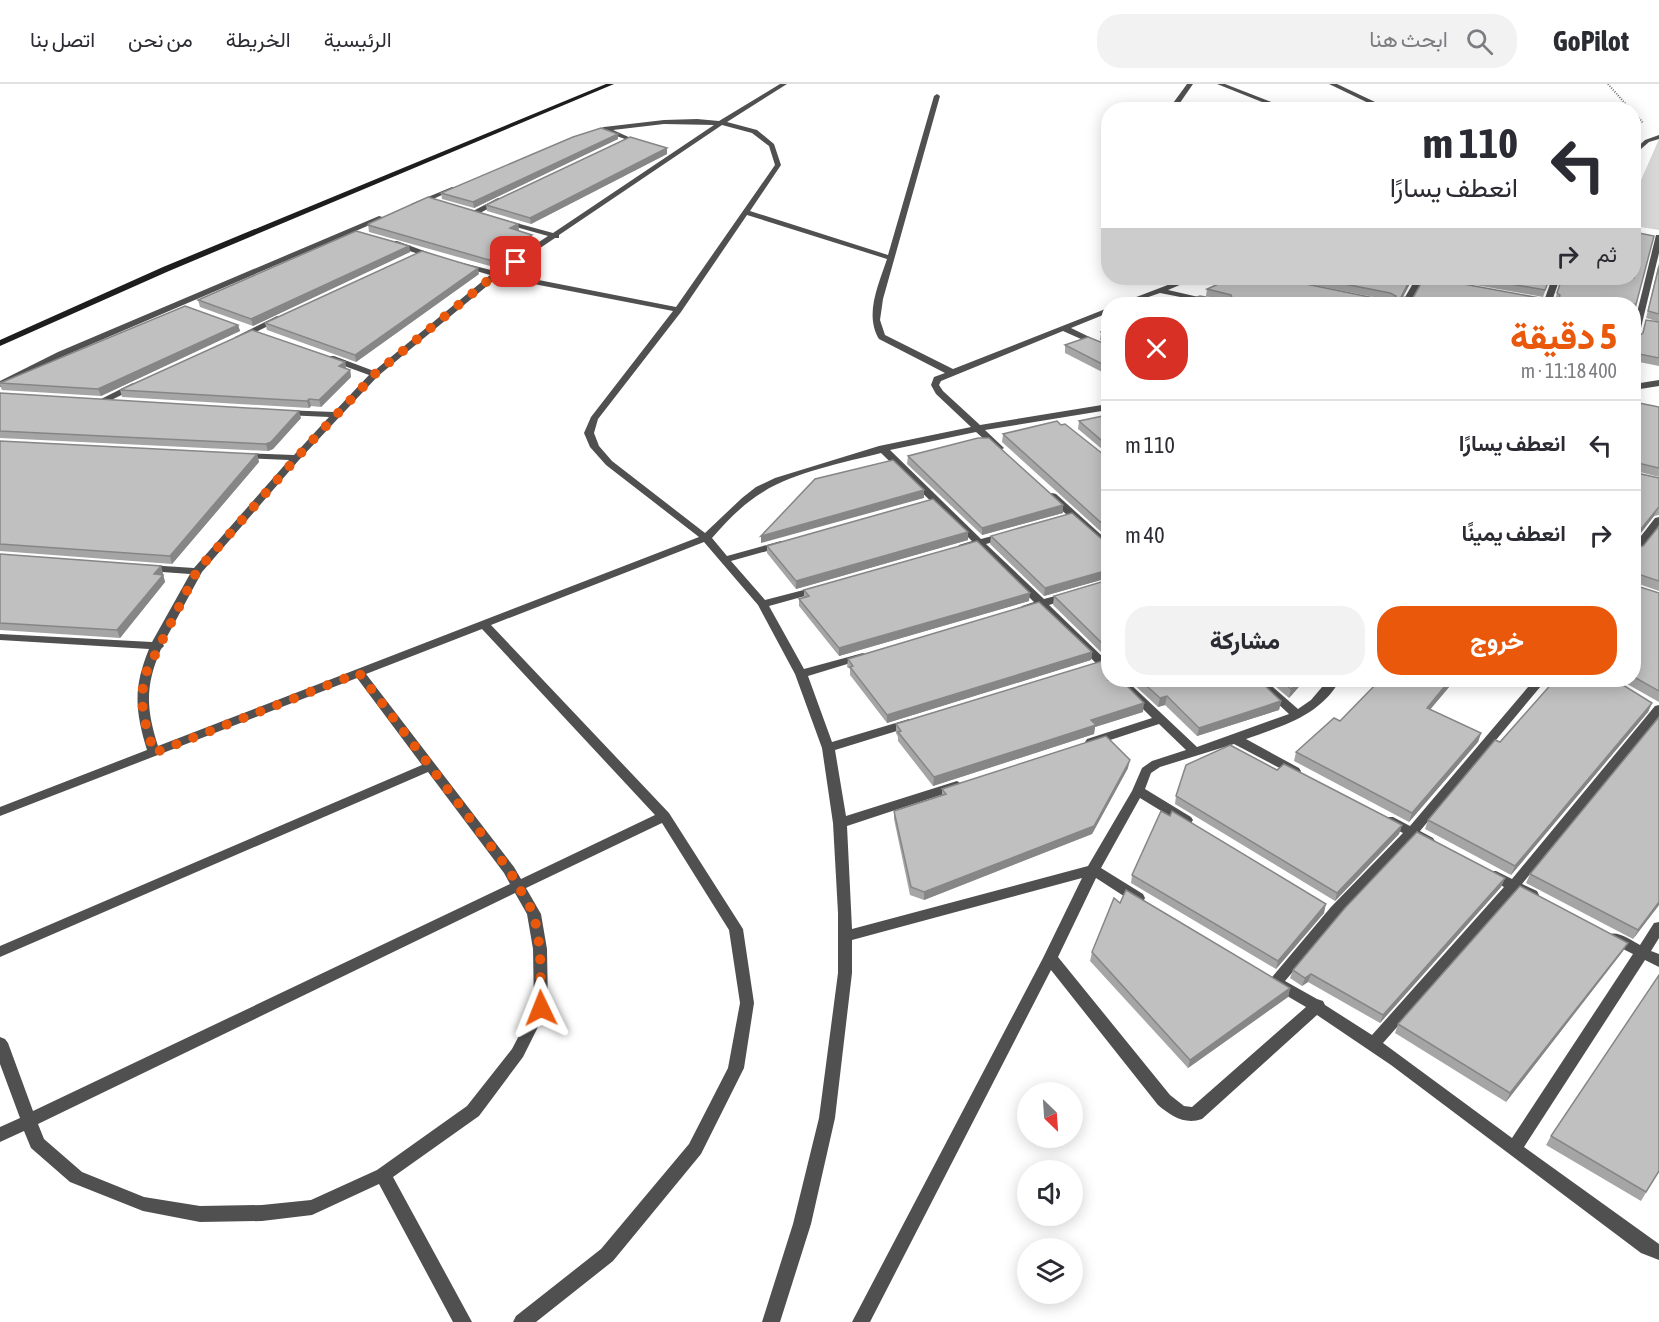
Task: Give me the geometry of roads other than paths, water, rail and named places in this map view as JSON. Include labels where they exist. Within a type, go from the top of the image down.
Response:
[{"type":"main road","points":[[0,343],[166,269],[610,84]]},
{"type":"street","points":[[154,753],[143,715],[142,693],[146,673],[197,571],[335,414],[375,374],[496,274],[556,236],[721,123],[784,84]]},
{"type":"street","points":[[1177,102],[1190,84]]},
{"type":"street","points":[[1220,84],[1268,102]]},
{"type":"street","points":[[1332,84],[1371,102]]},
{"type":"street","points":[[937,96],[874,319],[876,331],[882,337],[953,373]]},
{"type":"street","points":[[582,138],[603,129],[662,122],[721,123],[756,133],[771,142],[778,154],[778,165],[678,310],[594,419],[589,433],[596,447],[609,463],[706,538],[763,604],[801,675],[828,748],[840,823],[844,973],[827,1118],[802,1224],[771,1322]]},
{"type":"street","points":[[603,129],[630,139],[613,149]]},
{"type":"street","points":[[1641,147],[1647,141],[1659,137]]},
{"type":"street","points":[[406,208],[461,186]]},
{"type":"street","points":[[475,212],[507,198]]},
{"type":"street","points":[[428,199],[447,204]]},
{"type":"street","points":[[465,210],[485,215]]},
{"type":"street","points":[[0,384],[61,354],[395,212]]},
{"type":"street","points":[[746,212],[891,258]]},
{"type":"street","points":[[495,218],[556,236]]},
{"type":"street","points":[[352,231],[363,234]]},
{"type":"street","points":[[1641,307],[1656,264],[1656,236]]},
{"type":"street","points":[[383,240],[444,259]]},
{"type":"street","points":[[413,257],[423,252]]},
{"type":"street","points":[[454,262],[496,274],[678,310]]},
{"type":"street","points":[[1140,297],[1173,285]]},
{"type":"street","points":[[1159,290],[1192,297]]},
{"type":"street","points":[[179,304],[190,307]]},
{"type":"street","points":[[1012,459],[939,392],[935,385],[937,380],[1101,313]]},
{"type":"street","points":[[232,340],[286,316]]},
{"type":"street","points":[[1641,322],[1649,324]]},
{"type":"street","points":[[243,327],[265,334]]},
{"type":"street","points":[[1064,328],[1101,346]]},
{"type":"street","points":[[320,354],[375,374]]},
{"type":"street","points":[[102,401],[145,381]]},
{"type":"street","points":[[1641,386],[1659,383]]},
{"type":"street","points":[[90,400],[125,402]]},
{"type":"street","points":[[0,812],[706,538],[734,509],[761,489],[781,478],[882,448],[976,427],[1056,419],[1101,409]]},
{"type":"street","points":[[277,411],[335,414]]},
{"type":"street","points":[[882,448],[930,502],[979,543],[1042,603],[1101,666]]},
{"type":"street","points":[[225,454],[296,458]]},
{"type":"street","points":[[1047,491],[1069,517],[1101,541]]},
{"type":"street","points":[[1641,542],[1659,520]]},
{"type":"street","points":[[957,549],[1021,531]]},
{"type":"street","points":[[726,559],[792,540]]},
{"type":"street","points":[[142,567],[197,571]]},
{"type":"street","points":[[763,604],[832,585]]},
{"type":"street","points":[[1019,610],[1086,590]]},
{"type":"street","points":[[484,624],[664,816],[736,929],[747,1003],[736,1068],[695,1149],[607,1255],[522,1322]]},
{"type":"street","points":[[0,637],[158,646]]},
{"type":"street","points":[[801,675],[869,654]]},
{"type":"street","points":[[0,1043],[37,1143],[76,1177],[143,1204],[200,1214],[262,1213],[312,1207],[383,1175],[473,1112],[518,1053],[541,1008],[540,949],[534,914],[509,870],[359,673]]},
{"type":"street","points":[[1127,687],[1194,751]]},
{"type":"street","points":[[1266,687],[1298,715]]},
{"type":"street","points":[[861,1322],[1050,958],[1092,870],[1138,791],[1146,771],[1156,764],[1235,739],[1298,715],[1315,703],[1328,687]]},
{"type":"street","points":[[1534,687],[1412,832],[1331,908],[1271,979],[1318,1005],[1374,1043],[1647,1247],[1659,1252]]},
{"type":"street","points":[[1374,1043],[1514,885],[1656,709]]},
{"type":"street","points":[[1083,744],[1161,719]]},
{"type":"street","points":[[828,748],[919,720]]},
{"type":"street","points":[[1235,739],[1308,778]]},
{"type":"street","points":[[0,952],[430,766]]},
{"type":"street","points":[[840,823],[973,780]]},
{"type":"street","points":[[1138,791],[1197,827]]},
{"type":"street","points":[[0,1135],[664,816]]},
{"type":"street","points":[[1381,816],[1443,848]]},
{"type":"street","points":[[1483,869],[1543,901]]},
{"type":"street","points":[[844,937],[1092,870],[1154,908]]},
{"type":"street","points":[[1514,1149],[1659,927]]},
{"type":"street","points":[[1603,932],[1659,961]]},
{"type":"street","points":[[1050,958],[1164,1100],[1184,1115],[1196,1114],[1318,1005]]},
{"type":"street","points":[[383,1175],[463,1322]]}]
